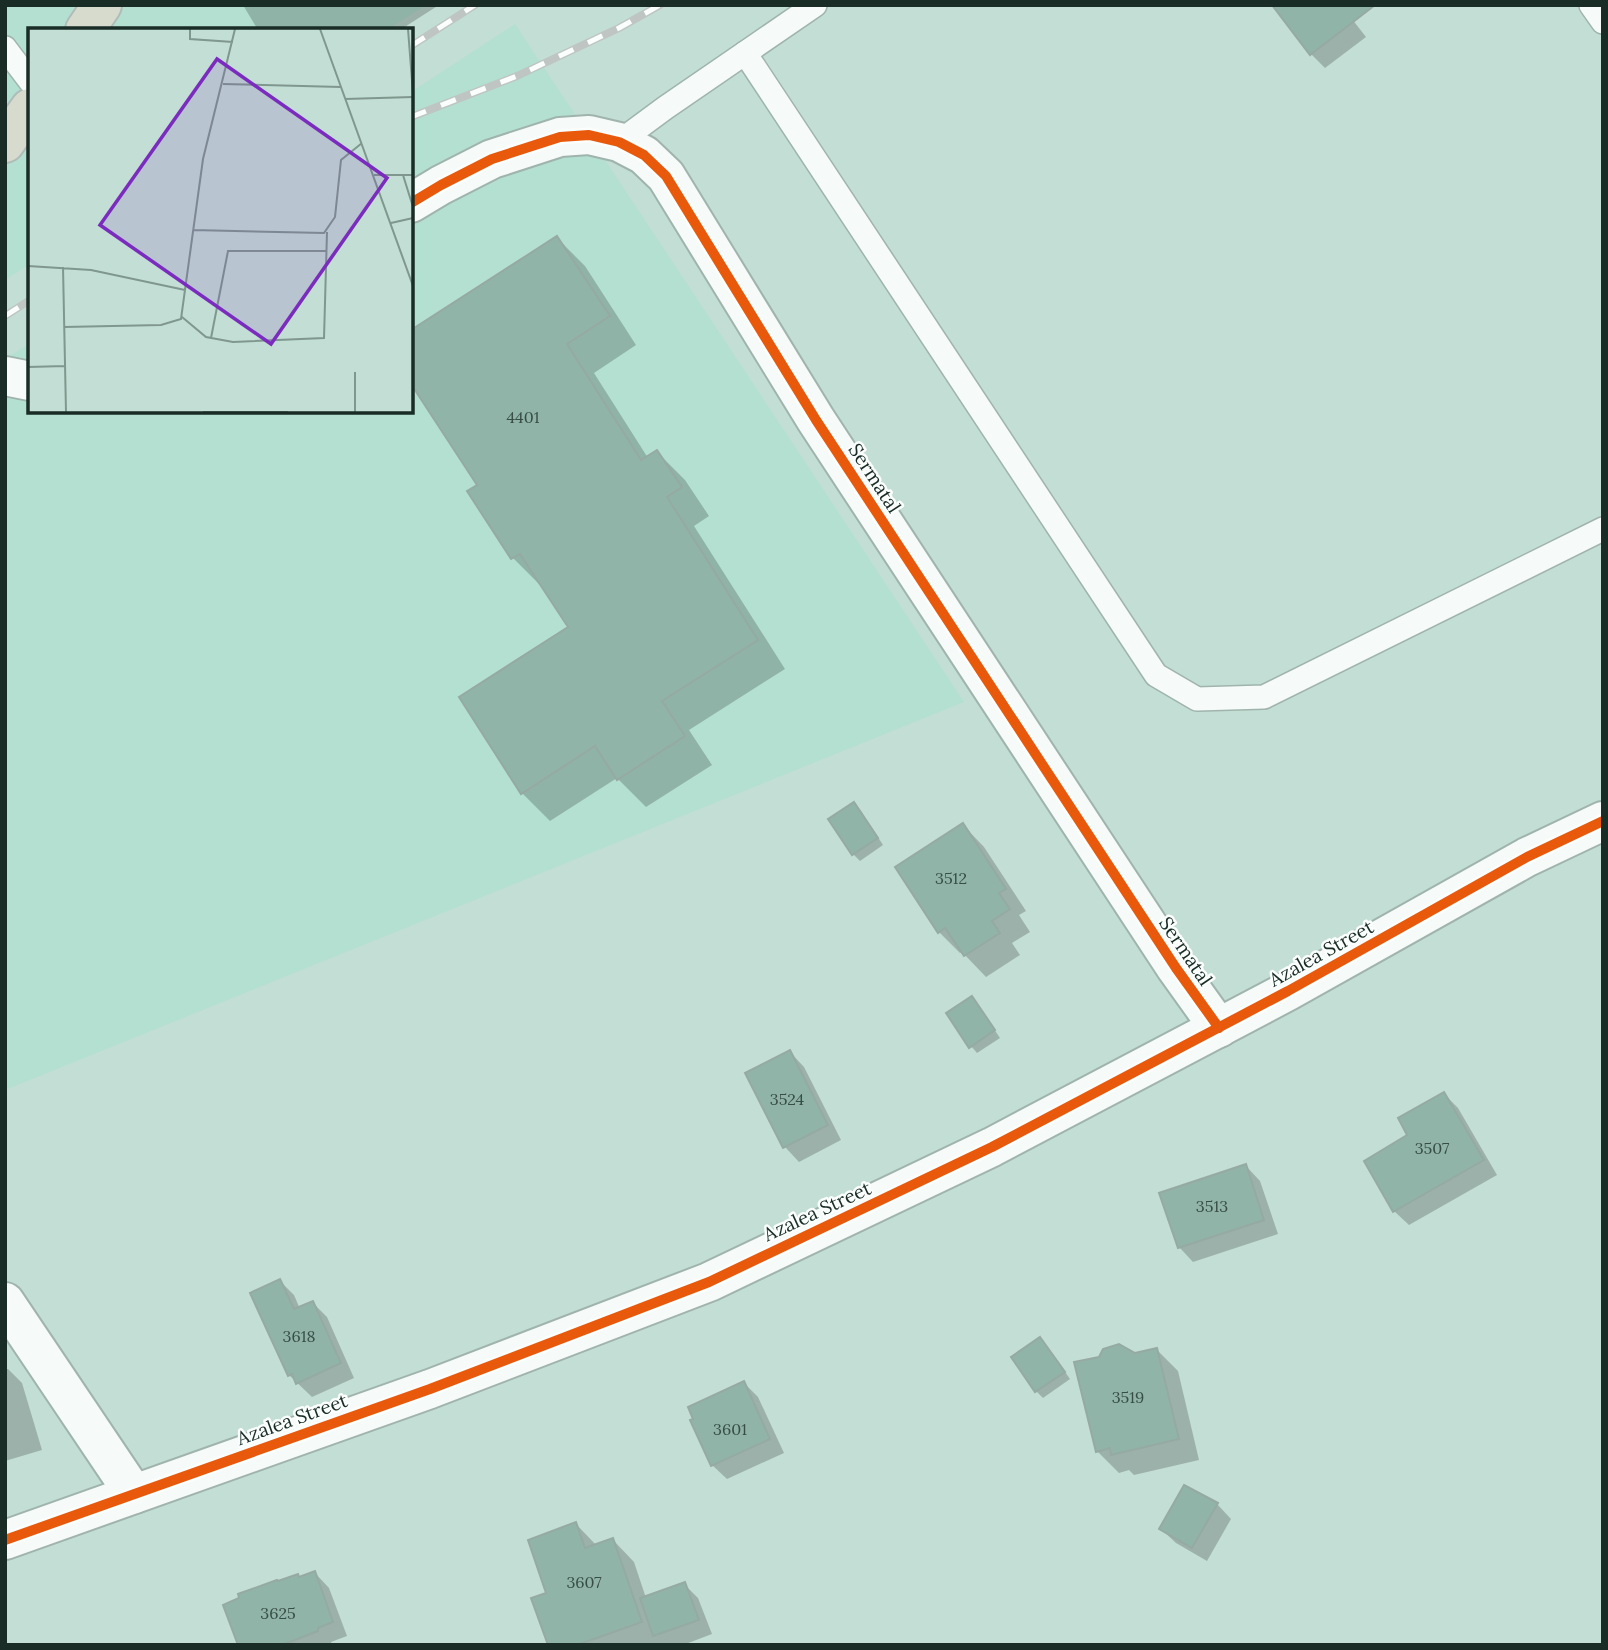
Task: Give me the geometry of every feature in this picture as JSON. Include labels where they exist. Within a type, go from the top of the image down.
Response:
[{"type":"main road","points":[[86,28],[102,5]]},
{"type":"main road","points":[[5,143],[28,111]]},
{"type":"street","name":"Sermatal","points":[[413,202],[492,159],[560,137],[589,135],[619,142],[644,155],[666,176],[824,432],[1176,968],[1219,1028]]},
{"type":"street","points":[[5,376],[28,381]]},
{"type":"street","name":"Azalea Street","points":[[5,1540],[430,1389],[709,1282],[992,1147],[1288,991],[1527,857],[1603,821]]},
{"type":"street","points":[[5,1302],[134,1494]]},
{"type":"lane","points":[[619,142],[815,5]]},
{"type":"lane","points":[[1591,5],[1603,22]]},
{"type":"lane","points":[[5,48],[28,78]]},
{"type":"lane","points":[[745,53],[1156,675],[1197,699],[1264,697],[1603,529]]},
{"type":"shaded area","points":[[5,5],[426,5],[390,28],[28,28],[28,265],[5,280]]},
{"type":"shaded area","points":[[515,24],[964,702],[5,1090],[5,359],[28,344],[28,413],[413,413],[413,91]]},
{"type":"building","points":[[1272,5],[1375,5],[1310,55]]},
{"type":"building","points":[[557,236],[610,316],[567,344],[641,460],[657,450],[682,487],[667,497],[758,640],[662,701],[685,736],[617,780],[595,746],[521,794],[459,697],[568,627],[520,554],[511,559],[467,491],[477,485],[413,387],[413,329]]},
{"type":"building","points":[[854,802],[878,838],[852,855],[828,819]]},
{"type":"building","points":[[963,823],[1006,889],[999,893],[1010,909],[992,921],[1000,933],[964,956],[945,928],[938,933],[895,867]]},
{"type":"building","points":[[972,996],[995,1030],[969,1048],[946,1013]]},
{"type":"building","points":[[790,1050],[828,1125],[783,1148],[745,1073]]},
{"type":"building","points":[[1444,1092],[1484,1160],[1393,1212],[1364,1161],[1407,1135],[1398,1118]]},
{"type":"building","points":[[1246,1164],[1264,1220],[1178,1248],[1159,1193]]},
{"type":"building","points":[[280,1279],[294,1309],[313,1301],[341,1363],[296,1384],[292,1374],[288,1376],[250,1293]]},
{"type":"building","points":[[1040,1337],[1065,1372],[1035,1392],[1011,1357]]},
{"type":"building","points":[[1119,1344],[1135,1353],[1157,1348],[1179,1439],[1111,1455],[1110,1448],[1096,1452],[1074,1362],[1099,1357],[1103,1349]]},
{"type":"building","points":[[744,1381],[770,1439],[711,1466],[690,1420],[693,1419],[688,1407]]},
{"type":"building","points":[[1184,1485],[1218,1503],[1192,1548],[1159,1529]]},
{"type":"building","points":[[576,1522],[585,1548],[613,1538],[642,1622],[577,1645],[548,1645],[531,1598],[546,1593],[528,1540]]},
{"type":"building","points":[[315,1571],[333,1622],[282,1645],[238,1645],[223,1605],[239,1598],[238,1594],[277,1580],[298,1574],[299,1577]]},
{"type":"building","points":[[685,1582],[699,1620],[653,1636],[640,1598]]},
{"type":"railway","points":[[413,45],[475,5]]},
{"type":"railway","points":[[413,116],[517,76],[619,28],[660,5]]},
{"type":"railway","points":[[5,316],[28,301]]},
{"type":"cycle path","points":[[413,202],[492,159],[560,137],[589,135],[619,142],[644,155],[666,176],[816,420],[1176,968],[1219,1028]]},
{"type":"cycle path","points":[[5,1540],[430,1389],[709,1282],[992,1147],[1288,991],[1527,857],[1603,821]]}]
